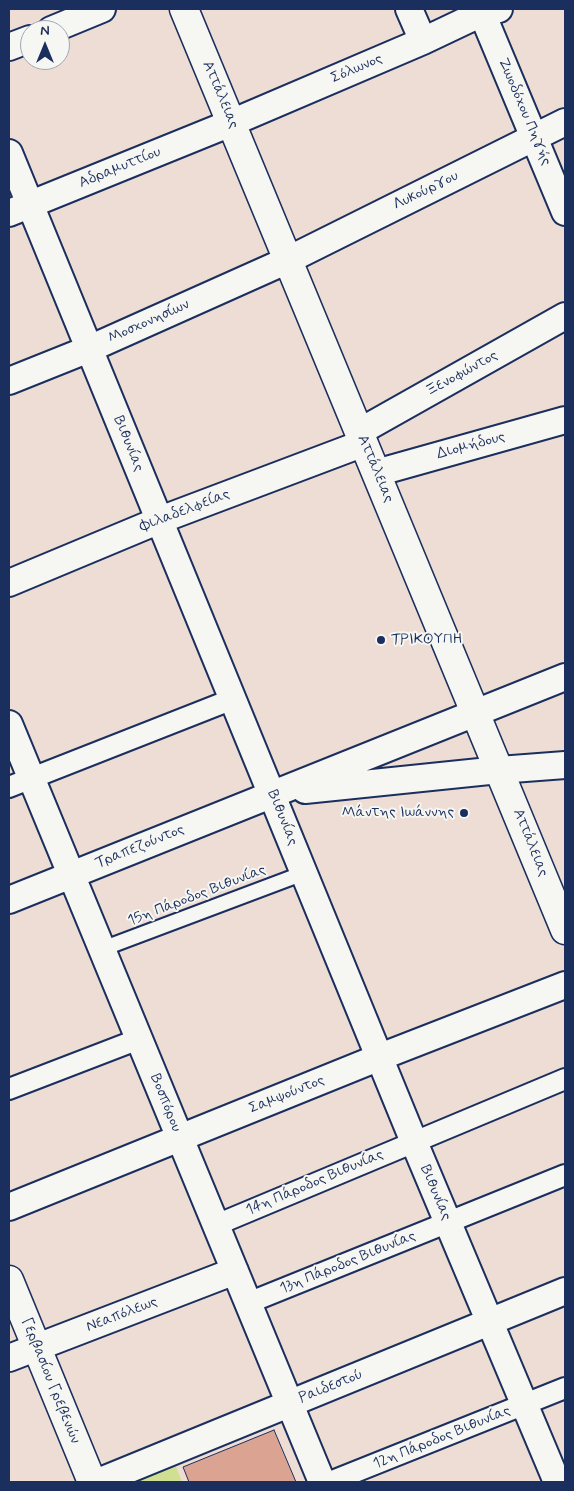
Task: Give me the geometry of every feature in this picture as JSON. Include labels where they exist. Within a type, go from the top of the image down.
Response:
[{"type":"street","points":[[70,22],[102,9]]},
{"type":"street","name":"Αττάλειας","points":[[184,9],[565,930]]},
{"type":"street","points":[[409,9],[423,41]]},
{"type":"street","name":"Σόλωνος","points":[[231,123],[491,11]]},
{"type":"street","name":"Ζωοδόχου Πηγής","points":[[491,11],[534,137],[565,212]]},
{"type":"street","name":"Λυκούργου","points":[[288,260],[565,122]]},
{"type":"street","name":"Αδραμυττίου","points":[[19,209],[231,123]]},
{"type":"street","name":"Βιθυνίας","points":[[9,153],[19,209],[89,349],[414,1142],[557,1482]]},
{"type":"street","name":"Μοσχονησίων","points":[[9,381],[89,349],[288,260]]},
{"type":"street","name":"Ξενοφώντος","points":[[361,438],[565,316]]},
{"type":"street","name":"Διομήδους","points":[[376,472],[565,420]]},
{"type":"street","name":"Φιλαδελφείας","points":[[9,582],[361,438]]},
{"type":"street","name":"Τραπεζούντος","points":[[9,900],[565,677]]},
{"type":"street","points":[[20,783],[233,699]]},
{"type":"street","name":"Βοσπόρου","points":[[9,724],[20,783],[71,876],[322,1482]]},
{"type":"street","name":"Τραπεζούντος","points":[[272,793],[565,765]]},
{"type":"street","name":"Σαμψούντος","points":[[9,1207],[380,1057],[565,985]]},
{"type":"street","points":[[9,1089],[139,1039]]},
{"type":"street","name":"14η Πάροδος Βιθυνίας","points":[[216,1225],[565,1079]]},
{"type":"street","name":"13η Πάροδος Βιθυνίας","points":[[248,1303],[565,1175]]},
{"type":"street","name":"Νεαπόλεως","points":[[9,1358],[235,1271]]},
{"type":"street","name":"Γερβασίου Γρεβενών","points":[[9,1280],[92,1482]]},
{"type":"street","name":"Ραιδεστού","points":[[98,1482],[565,1291]]},
{"type":"street","name":"12η Πάροδος Βιθυνίας","points":[[330,1482],[565,1388]]},
{"type":"lane","name":"15η Πάροδος Βιθυνίας","points":[[102,949],[304,873]]},
{"type":"green space","points":[[175,1464],[182,1482],[131,1482]]},
{"type":"building","points":[[274,1430],[296,1482],[189,1482],[183,1467]]},
{"type":"place","name":"ΤΡΙΚΟΥΠΗ","points":[[381,640]]},
{"type":"place","name":"Μάντης Ιωάννης","points":[[464,813]]}]
